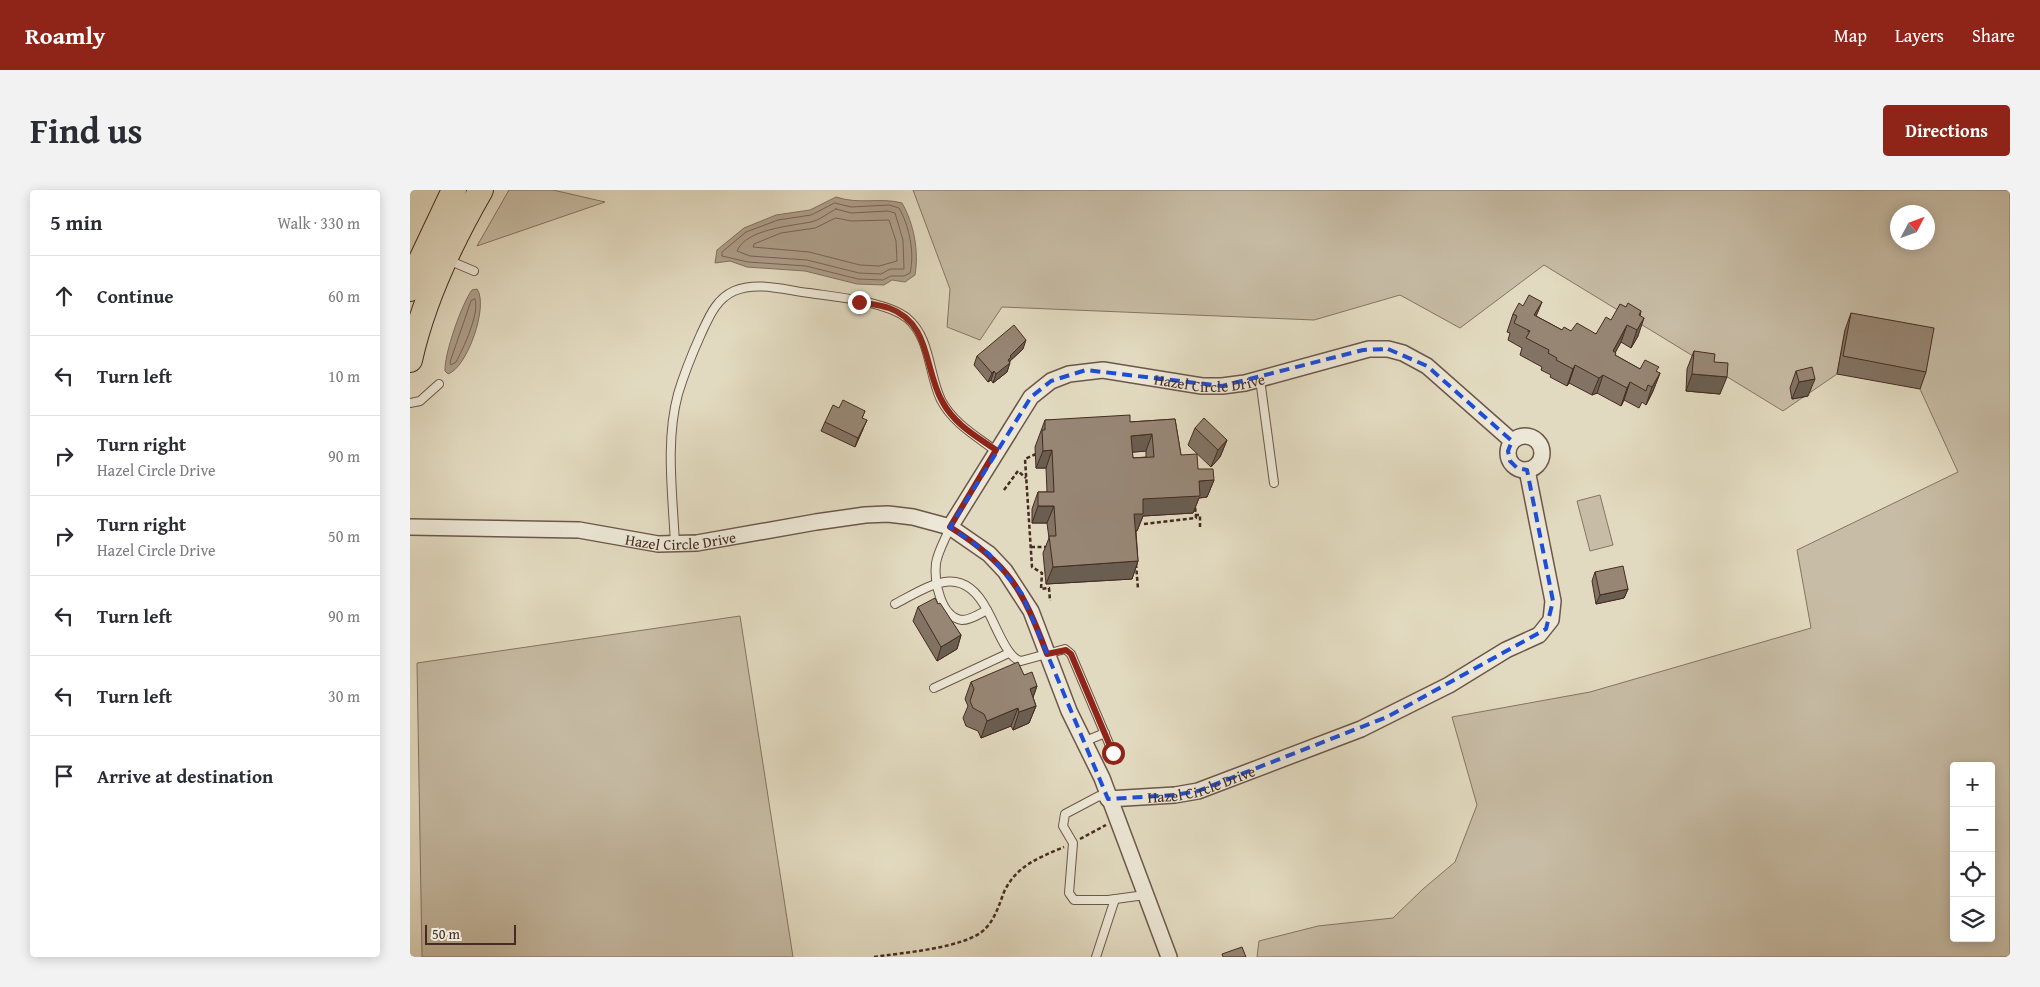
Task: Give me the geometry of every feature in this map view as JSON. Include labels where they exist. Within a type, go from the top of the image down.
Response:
[{"type":"main road","points":[[410,289],[419,264],[454,190]]},
{"type":"main road","points":[[410,360],[426,309],[446,259],[481,190]]},
{"type":"street","name":"Hazel Circle Drive","points":[[950,527],[996,450],[1031,397],[1051,380],[1069,374],[1104,370],[1202,386],[1222,386],[1260,379],[1363,350],[1388,349],[1403,353],[1427,366],[1512,441]]},
{"type":"street","points":[[1522,436],[1533,438],[1541,447],[1540,462],[1527,470],[1517,468],[1510,461],[1508,451],[1512,441],[1522,436]]},
{"type":"street","name":"Hazel Circle Drive","points":[[1108,799],[1175,795],[1198,791],[1387,717],[1449,686],[1506,650],[1539,635],[1551,620],[1553,601],[1527,470]]},
{"type":"street","name":"Hazel Circle Drive","points":[[410,527],[579,530],[633,541],[675,545],[865,515],[913,517],[950,527],[990,554],[1005,571],[1031,611],[1069,712],[1102,778],[1108,799],[1169,957]]},
{"type":"lane","points":[[446,259],[474,271]]},
{"type":"lane","points":[[675,545],[672,447],[678,394],[692,355],[711,312],[725,296],[741,288],[772,288],[832,297],[889,308],[906,317],[922,335],[936,386],[950,414],[962,426],[996,450]]},
{"type":"lane","points":[[1260,379],[1274,483]]},
{"type":"lane","points":[[410,403],[420,401],[439,384]]},
{"type":"lane","points":[[950,527],[937,560],[937,582],[940,598],[953,616],[959,619],[971,619],[987,610]]},
{"type":"lane","points":[[895,604],[937,582],[947,581],[975,591],[987,610],[1009,654],[1016,660],[1021,661],[1066,650],[1071,654],[1113,753]]},
{"type":"lane","points":[[934,688],[1009,654]]},
{"type":"lane","points":[[1083,742],[1105,733]]},
{"type":"lane","points":[[1108,799],[1099,796],[1065,814],[1063,826],[1073,843],[1069,893],[1074,900],[1115,899],[1145,895]]},
{"type":"lane","points":[[1096,957],[1115,899]]},
{"type":"path","points":[[1036,454],[1025,458],[1032,567],[1042,573],[1041,589],[1048,588],[1050,601]]},
{"type":"path","points":[[1004,490],[1018,471],[1026,478]]},
{"type":"path","points":[[1144,524],[1196,518],[1195,498]]},
{"type":"path","points":[[1196,515],[1200,515],[1200,527]]},
{"type":"path","points":[[1031,547],[1056,547]]},
{"type":"path","points":[[1130,563],[1136,563],[1138,589]]},
{"type":"path","points":[[874,957],[929,949],[972,939],[984,930],[994,918],[1015,874],[1030,862],[1073,843],[1116,820]]},
{"type":"highlighted area","points":[[1388,349],[1427,366],[1512,441],[1508,451],[1510,461],[1517,468],[1527,470],[1553,601],[1546,629],[1387,717],[1198,791],[1175,795],[1108,799],[1022,594],[989,554],[950,527],[1031,397],[1051,381],[1086,370],[1222,386],[1363,350]]},
{"type":"shaded area","points":[[509,190],[553,190],[605,202],[477,246]]},
{"type":"shaded area","points":[[913,190],[2010,190],[2010,957],[1257,957],[1259,941],[1318,926],[1393,918],[1455,862],[1477,805],[1452,717],[1590,692],[1811,628],[1797,550],[1958,472],[1920,389],[1928,345],[1845,330],[1837,374],[1783,411],[1544,265],[1460,328],[1400,295],[1314,320],[1002,307],[980,340],[947,327],[950,289]]},
{"type":"shaded area","points":[[1600,495],[1613,545],[1590,551],[1577,501]]},
{"type":"shaded area","points":[[740,616],[793,957],[422,957],[417,663]]},
{"type":"water","points":[[836,197],[902,203],[910,220],[916,247],[915,275],[905,282],[892,280],[884,285],[857,284],[805,271],[747,267],[730,261],[715,263],[717,250],[744,228],[776,215],[810,210]]},
{"type":"water","points":[[477,289],[480,297],[480,309],[474,336],[462,361],[448,374],[445,371],[445,363],[454,329],[472,290]]},
{"type":"building","points":[[1529,295],[1542,302],[1534,315],[1562,330],[1564,327],[1571,331],[1577,323],[1596,334],[1606,317],[1611,320],[1620,304],[1626,307],[1628,303],[1641,311],[1639,315],[1644,318],[1637,330],[1627,325],[1613,351],[1616,353],[1615,355],[1640,369],[1645,360],[1659,367],[1656,371],[1660,373],[1652,387],[1648,385],[1646,391],[1630,382],[1627,388],[1603,375],[1599,378],[1575,365],[1573,369],[1556,360],[1557,358],[1548,353],[1549,350],[1526,338],[1530,331],[1514,323],[1517,316],[1513,314],[1519,303],[1523,306]]},
{"type":"building","points":[[1851,313],[1934,328],[1926,372],[1843,356]]},
{"type":"building","points":[[1014,325],[1026,340],[1010,356],[1008,360],[1010,363],[996,374],[994,371],[992,373],[977,356]]},
{"type":"building","points":[[1694,351],[1715,354],[1714,362],[1728,363],[1727,377],[1692,374]]},
{"type":"building","points":[[1812,367],[1815,379],[1799,382],[1796,371]]},
{"type":"building","points":[[843,400],[865,411],[862,418],[867,420],[858,438],[825,422],[833,405],[839,408]]},
{"type":"building","points":[[1130,415],[1130,422],[1175,419],[1181,455],[1197,454],[1198,469],[1213,469],[1214,480],[1199,481],[1200,496],[1143,499],[1143,514],[1134,514],[1138,561],[1053,567],[1049,536],[1056,536],[1054,506],[1038,506],[1038,492],[1054,492],[1052,450],[1043,451],[1042,430],[1045,430],[1045,420]],"holes":[[[1152,434],[1154,457],[1133,458],[1131,436]]]},
{"type":"building","points":[[1204,418],[1227,440],[1218,450],[1195,428]]},
{"type":"building","points":[[1623,566],[1628,589],[1600,595],[1595,572]]},
{"type":"building","points":[[935,598],[961,635],[941,647],[918,607]]},
{"type":"building","points":[[1018,662],[1024,675],[1032,672],[1037,686],[1030,689],[1036,706],[1019,712],[1018,708],[987,721],[984,714],[973,708],[970,701],[974,689],[971,682]]},
{"type":"building","points":[[1242,947],[1246,957],[1223,957],[1222,954]]},
{"type":"route","points":[[859,302],[892,309],[906,317],[914,325],[922,335],[936,386],[950,414],[962,426],[996,450],[950,527],[990,554],[1005,571],[1022,594],[1031,611],[1047,654],[1066,650],[1071,654],[1113,753]]}]
